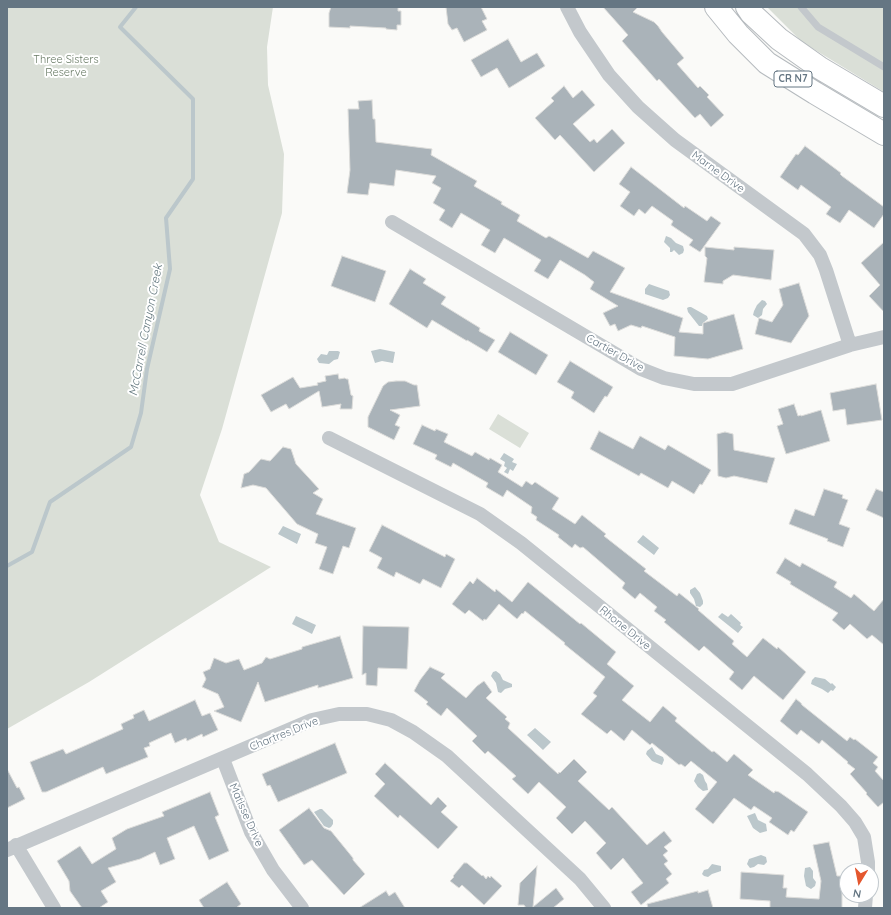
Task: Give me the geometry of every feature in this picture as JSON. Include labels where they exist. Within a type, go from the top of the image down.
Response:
[{"type":"main road","name":"CR N7","points":[[716,7],[738,34],[767,62],[815,93],[884,134]]},
{"type":"main road","name":"CR N7","points":[[746,7],[778,38],[820,68],[884,106]]},
{"type":"street","name":"Marne Drive","points":[[567,7],[580,32],[609,75],[638,107],[675,140],[804,234],[820,255],[850,345]]},
{"type":"street","name":"Cartier Drive","points":[[392,222],[640,369],[664,378],[694,384],[732,384],[850,345],[884,337]]},
{"type":"street","name":"Rhone Drive","points":[[329,438],[480,514],[533,553],[801,770],[841,806],[855,822],[864,837],[868,863]]},
{"type":"street","name":"Chartres Drive","points":[[11,848],[312,720],[339,714],[367,714],[390,720],[413,732],[447,756],[580,879],[604,908]]},
{"type":"street","name":"Matisse Drive","points":[[223,759],[251,832],[273,870],[302,908]]},
{"type":"street","points":[[11,848],[54,908]]},
{"type":"lane","points":[[801,7],[818,27],[884,66]]},
{"type":"green space","name":"Three Sisters Reserve","points":[[7,7],[273,7],[267,47],[268,85],[284,154],[282,213],[222,429],[200,495],[219,542],[271,567],[89,682],[7,729]]},
{"type":"green space","points":[[767,7],[884,7],[884,92],[802,42]]},
{"type":"green space","points":[[498,414],[529,433],[520,448],[489,429]]},
{"type":"shaded area","points":[[666,236],[683,246],[683,253],[679,255],[674,250],[670,252],[670,248],[664,242]]},
{"type":"shaded area","points":[[649,284],[669,291],[670,295],[668,298],[663,300],[645,294],[645,289]]},
{"type":"shaded area","points":[[762,300],[767,304],[763,309],[762,315],[758,318],[753,315],[757,305]]},
{"type":"shaded area","points":[[689,307],[707,316],[708,319],[702,326],[699,326],[688,312],[687,308]]},
{"type":"shaded area","points":[[380,349],[395,352],[393,363],[382,361],[375,363],[371,351]]},
{"type":"shaded area","points":[[329,351],[340,352],[338,359],[329,364],[319,363],[317,359],[321,354],[327,355]]},
{"type":"shaded area","points":[[504,453],[514,459],[512,462],[517,464],[513,471],[510,469],[508,474],[504,472],[507,468],[504,466],[505,462],[500,459]]},
{"type":"shaded area","points":[[283,526],[301,534],[297,544],[278,534]]},
{"type":"shaded area","points":[[643,535],[659,548],[654,555],[637,542]]},
{"type":"shaded area","points":[[695,587],[700,593],[703,601],[703,604],[700,607],[696,606],[690,593],[690,590]]},
{"type":"shaded area","points":[[722,613],[728,617],[731,614],[741,623],[740,625],[743,627],[738,633],[718,617]]},
{"type":"shaded area","points":[[296,616],[316,625],[312,634],[292,624]]},
{"type":"shaded area","points":[[496,671],[500,674],[503,680],[512,684],[512,687],[505,689],[501,693],[498,692],[496,683],[491,676],[493,672]]},
{"type":"shaded area","points":[[815,677],[825,679],[836,687],[833,691],[831,690],[828,693],[811,684]]},
{"type":"shaded area","points":[[535,728],[551,742],[543,750],[527,735]]},
{"type":"shaded area","points":[[652,747],[656,754],[663,757],[664,760],[662,765],[652,761],[646,754]]},
{"type":"shaded area","points":[[700,773],[703,775],[708,790],[703,791],[694,781],[697,774]]},
{"type":"shaded area","points":[[322,809],[333,820],[331,827],[329,828],[324,826],[314,812]]},
{"type":"shaded area","points":[[755,813],[758,820],[766,824],[767,831],[760,833],[753,828],[747,816]]},
{"type":"shaded area","points":[[761,855],[766,857],[767,862],[764,865],[758,864],[750,868],[747,864],[749,859]]},
{"type":"shaded area","points":[[712,864],[721,866],[721,871],[708,877],[704,876],[702,874],[704,870],[708,869]]},
{"type":"shaded area","points":[[810,867],[813,871],[813,878],[816,882],[815,886],[811,889],[806,886],[804,876],[805,868]]},
{"type":"building","points":[[331,7],[398,7],[398,11],[401,11],[401,25],[397,25],[397,30],[350,26],[350,28],[329,27],[329,13]]},
{"type":"building","points":[[446,7],[481,7],[487,19],[482,21],[487,30],[464,42],[457,28],[452,30],[448,24]]},
{"type":"building","points":[[603,7],[638,7],[633,12],[654,22],[658,26],[684,58],[677,64],[698,88],[700,86],[709,95],[707,97],[724,115],[711,127],[700,114],[695,118],[659,79],[657,81],[622,41],[628,35]]},
{"type":"building","points":[[508,39],[521,62],[537,53],[545,66],[509,88],[497,68],[481,77],[471,60]]},
{"type":"building","points":[[564,86],[573,98],[582,90],[595,105],[573,124],[590,142],[594,139],[597,143],[612,129],[625,143],[594,172],[560,135],[555,140],[535,118],[554,101],[551,98]]},
{"type":"building","points":[[372,100],[376,142],[432,149],[431,155],[477,181],[474,186],[502,202],[501,204],[520,215],[517,221],[546,238],[549,236],[588,258],[593,251],[625,268],[610,292],[683,318],[679,332],[703,334],[703,323],[734,314],[743,349],[708,359],[674,356],[675,337],[642,326],[641,328],[631,325],[618,331],[615,324],[610,326],[603,313],[618,306],[590,289],[594,282],[585,275],[560,260],[548,279],[534,271],[541,260],[504,238],[495,253],[481,245],[490,230],[461,213],[452,228],[439,220],[445,210],[433,203],[441,188],[432,183],[436,176],[396,170],[394,186],[370,183],[368,195],[347,193],[350,170],[348,109],[359,109],[358,101]]},
{"type":"building","points":[[805,146],[884,207],[884,214],[874,228],[849,210],[840,223],[826,214],[831,207],[801,185],[798,190],[780,177],[796,154],[798,155]]},
{"type":"building","points":[[631,167],[684,208],[685,206],[707,221],[711,216],[721,223],[700,252],[689,245],[693,240],[671,225],[673,221],[652,206],[645,214],[639,209],[634,216],[620,206],[630,192],[619,184]]},
{"type":"building","points":[[884,242],[884,312],[869,296],[880,285],[861,263]]},
{"type":"building","points":[[705,247],[734,250],[734,247],[774,250],[771,280],[733,275],[723,281],[723,284],[704,282],[707,258],[705,256]]},
{"type":"building","points":[[342,256],[386,271],[375,302],[331,286]]},
{"type":"building","points":[[410,269],[426,279],[423,283],[446,297],[441,304],[480,328],[479,331],[495,340],[487,352],[432,320],[427,328],[389,304]]},
{"type":"building","points":[[799,283],[809,316],[791,343],[755,334],[759,318],[772,322],[783,305],[779,289]]},
{"type":"building","points":[[510,332],[548,355],[536,375],[498,352]]},
{"type":"building","points":[[570,361],[613,387],[594,413],[571,398],[574,392],[557,382]]},
{"type":"building","points":[[338,374],[339,379],[348,379],[351,395],[353,396],[352,409],[340,409],[341,404],[322,407],[319,391],[289,409],[286,404],[271,412],[261,395],[293,377],[300,388],[318,385],[317,383],[326,381],[325,376]]},
{"type":"building","points":[[405,381],[417,385],[420,406],[390,410],[400,415],[395,425],[400,427],[394,440],[368,427],[368,417],[383,386],[388,382]]},
{"type":"building","points":[[876,384],[882,420],[847,425],[845,409],[833,411],[830,393]]},
{"type":"building","points":[[794,404],[798,416],[821,410],[830,441],[786,454],[777,426],[783,424],[778,409]]},
{"type":"building","points":[[422,425],[435,431],[436,429],[448,434],[444,442],[472,456],[475,452],[502,465],[498,472],[522,487],[526,481],[532,485],[535,482],[559,498],[552,509],[575,524],[582,515],[606,534],[604,536],[646,569],[644,571],[677,596],[679,593],[699,609],[698,610],[734,641],[732,644],[747,657],[763,638],[777,649],[778,647],[806,672],[783,700],[754,676],[742,690],[729,679],[734,672],[704,646],[699,651],[664,622],[666,620],[654,611],[657,607],[640,593],[635,599],[622,588],[625,583],[583,547],[580,548],[575,544],[572,548],[558,537],[559,535],[536,520],[537,517],[531,513],[532,507],[507,490],[503,497],[486,487],[488,483],[453,463],[451,467],[435,459],[437,455],[413,444]]},
{"type":"building","points":[[599,431],[633,449],[640,436],[665,450],[668,445],[711,470],[702,485],[700,484],[694,494],[672,481],[668,488],[641,473],[639,476],[590,449]]},
{"type":"building","points":[[725,432],[733,434],[734,450],[775,458],[767,483],[734,476],[726,478],[718,476],[717,434]]},
{"type":"building","points":[[283,447],[291,449],[296,464],[319,489],[313,493],[323,499],[316,514],[356,528],[349,548],[343,546],[333,574],[319,569],[327,547],[315,543],[318,534],[297,524],[266,488],[253,485],[241,488],[244,474],[249,472],[261,459],[270,461]]},
{"type":"building","points":[[824,489],[843,495],[842,498],[848,500],[839,524],[850,528],[843,547],[827,541],[828,539],[789,524],[795,509],[814,516]]},
{"type":"building","points":[[876,489],[884,492],[884,518],[866,510]]},
{"type":"building","points":[[382,525],[445,557],[446,554],[455,559],[441,588],[423,579],[420,584],[396,572],[394,577],[377,568],[382,558],[369,551]]},
{"type":"building","points":[[785,558],[800,567],[802,563],[837,582],[834,587],[851,598],[854,594],[874,611],[884,599],[884,645],[872,635],[867,639],[850,624],[844,630],[832,620],[838,613],[790,584],[791,582],[776,573]]},
{"type":"building","points":[[477,578],[495,592],[496,589],[512,602],[528,582],[580,624],[581,623],[616,652],[607,664],[634,686],[622,700],[650,722],[663,706],[677,718],[675,721],[712,752],[714,751],[727,762],[734,754],[753,770],[748,775],[774,793],[775,791],[779,792],[808,812],[794,832],[791,830],[788,835],[769,822],[772,818],[754,806],[751,810],[734,798],[713,824],[695,809],[717,782],[691,761],[685,767],[681,764],[679,765],[652,743],[650,745],[632,730],[624,741],[611,730],[607,734],[581,714],[597,696],[593,693],[605,677],[564,644],[565,643],[525,611],[517,619],[499,604],[486,620],[484,619],[483,621],[469,610],[465,614],[452,604],[470,581],[473,584]]},
{"type":"building","points":[[363,626],[409,627],[407,669],[378,668],[377,686],[366,685],[366,673],[362,675]]},
{"type":"building","points":[[340,636],[353,678],[318,688],[318,685],[265,702],[258,682],[241,722],[214,711],[224,707],[218,694],[202,687],[206,679],[203,672],[210,669],[214,658],[226,663],[239,659],[244,670],[262,663],[266,657],[270,659],[302,649],[302,647]]},
{"type":"building","points":[[430,667],[445,674],[441,678],[466,698],[484,681],[492,692],[486,698],[507,717],[505,719],[510,723],[508,728],[558,774],[574,759],[587,772],[578,781],[609,810],[612,807],[647,845],[664,831],[672,841],[664,847],[668,851],[663,855],[668,861],[664,864],[672,874],[666,879],[669,883],[641,905],[631,892],[643,883],[623,858],[611,870],[596,853],[606,843],[585,821],[572,834],[556,818],[566,807],[539,782],[528,794],[512,779],[516,776],[488,751],[485,754],[472,741],[477,736],[447,708],[441,716],[426,704],[428,702],[414,691]]},
{"type":"building","points":[[796,699],[847,741],[850,737],[854,740],[855,739],[878,757],[873,763],[878,767],[875,771],[884,781],[884,802],[878,807],[850,774],[855,769],[847,763],[848,762],[822,740],[819,744],[801,730],[797,735],[780,721]]},
{"type":"building","points":[[195,700],[202,716],[210,713],[218,730],[203,737],[202,734],[187,741],[186,738],[175,743],[171,733],[149,743],[150,746],[144,748],[148,757],[106,774],[103,767],[46,792],[42,792],[30,762],[63,749],[66,754],[123,729],[121,724],[134,718],[133,715],[144,710],[149,721]]},
{"type":"building","points":[[335,743],[347,773],[278,802],[270,785],[267,786],[262,774]]},
{"type":"building","points":[[385,763],[431,805],[438,797],[447,806],[441,812],[458,827],[438,849],[400,815],[398,818],[374,796],[385,784],[375,774]]},
{"type":"building","points":[[7,769],[17,788],[19,787],[25,799],[7,808]]},
{"type":"building","points":[[210,792],[219,815],[215,817],[229,851],[209,860],[194,826],[167,838],[175,859],[160,865],[155,852],[140,859],[108,868],[116,882],[101,891],[108,902],[99,908],[82,908],[70,891],[69,881],[57,861],[80,846],[92,864],[116,849],[112,838],[127,829],[164,816],[162,812]]},
{"type":"building","points":[[309,808],[324,828],[331,831],[365,874],[344,895],[312,860],[304,865],[279,830]]},
{"type":"building","points":[[829,842],[837,876],[839,876],[839,903],[842,903],[842,908],[770,908],[770,901],[740,899],[741,872],[784,875],[783,888],[787,888],[786,897],[819,899],[821,881],[813,845]]},
{"type":"building","points":[[464,863],[467,863],[486,879],[488,876],[490,878],[491,876],[502,886],[484,905],[462,885],[459,888],[450,881]]},
{"type":"building","points":[[537,866],[533,907],[556,888],[564,899],[553,908],[526,908],[524,905],[518,905],[520,883]]},
{"type":"building","points":[[227,882],[241,904],[236,908],[204,908],[199,900]]},
{"type":"building","points":[[708,890],[713,908],[648,908],[647,904],[698,891],[698,893]]},
{"type":"building","points":[[386,891],[389,896],[395,892],[405,908],[359,908]]},
{"type":"waterway","name":"McCarrell Canyon Creek","points":[[7,566],[32,552],[50,502],[131,447],[141,413],[147,369],[170,269],[166,218],[193,179],[193,99],[120,27],[136,7]]}]
